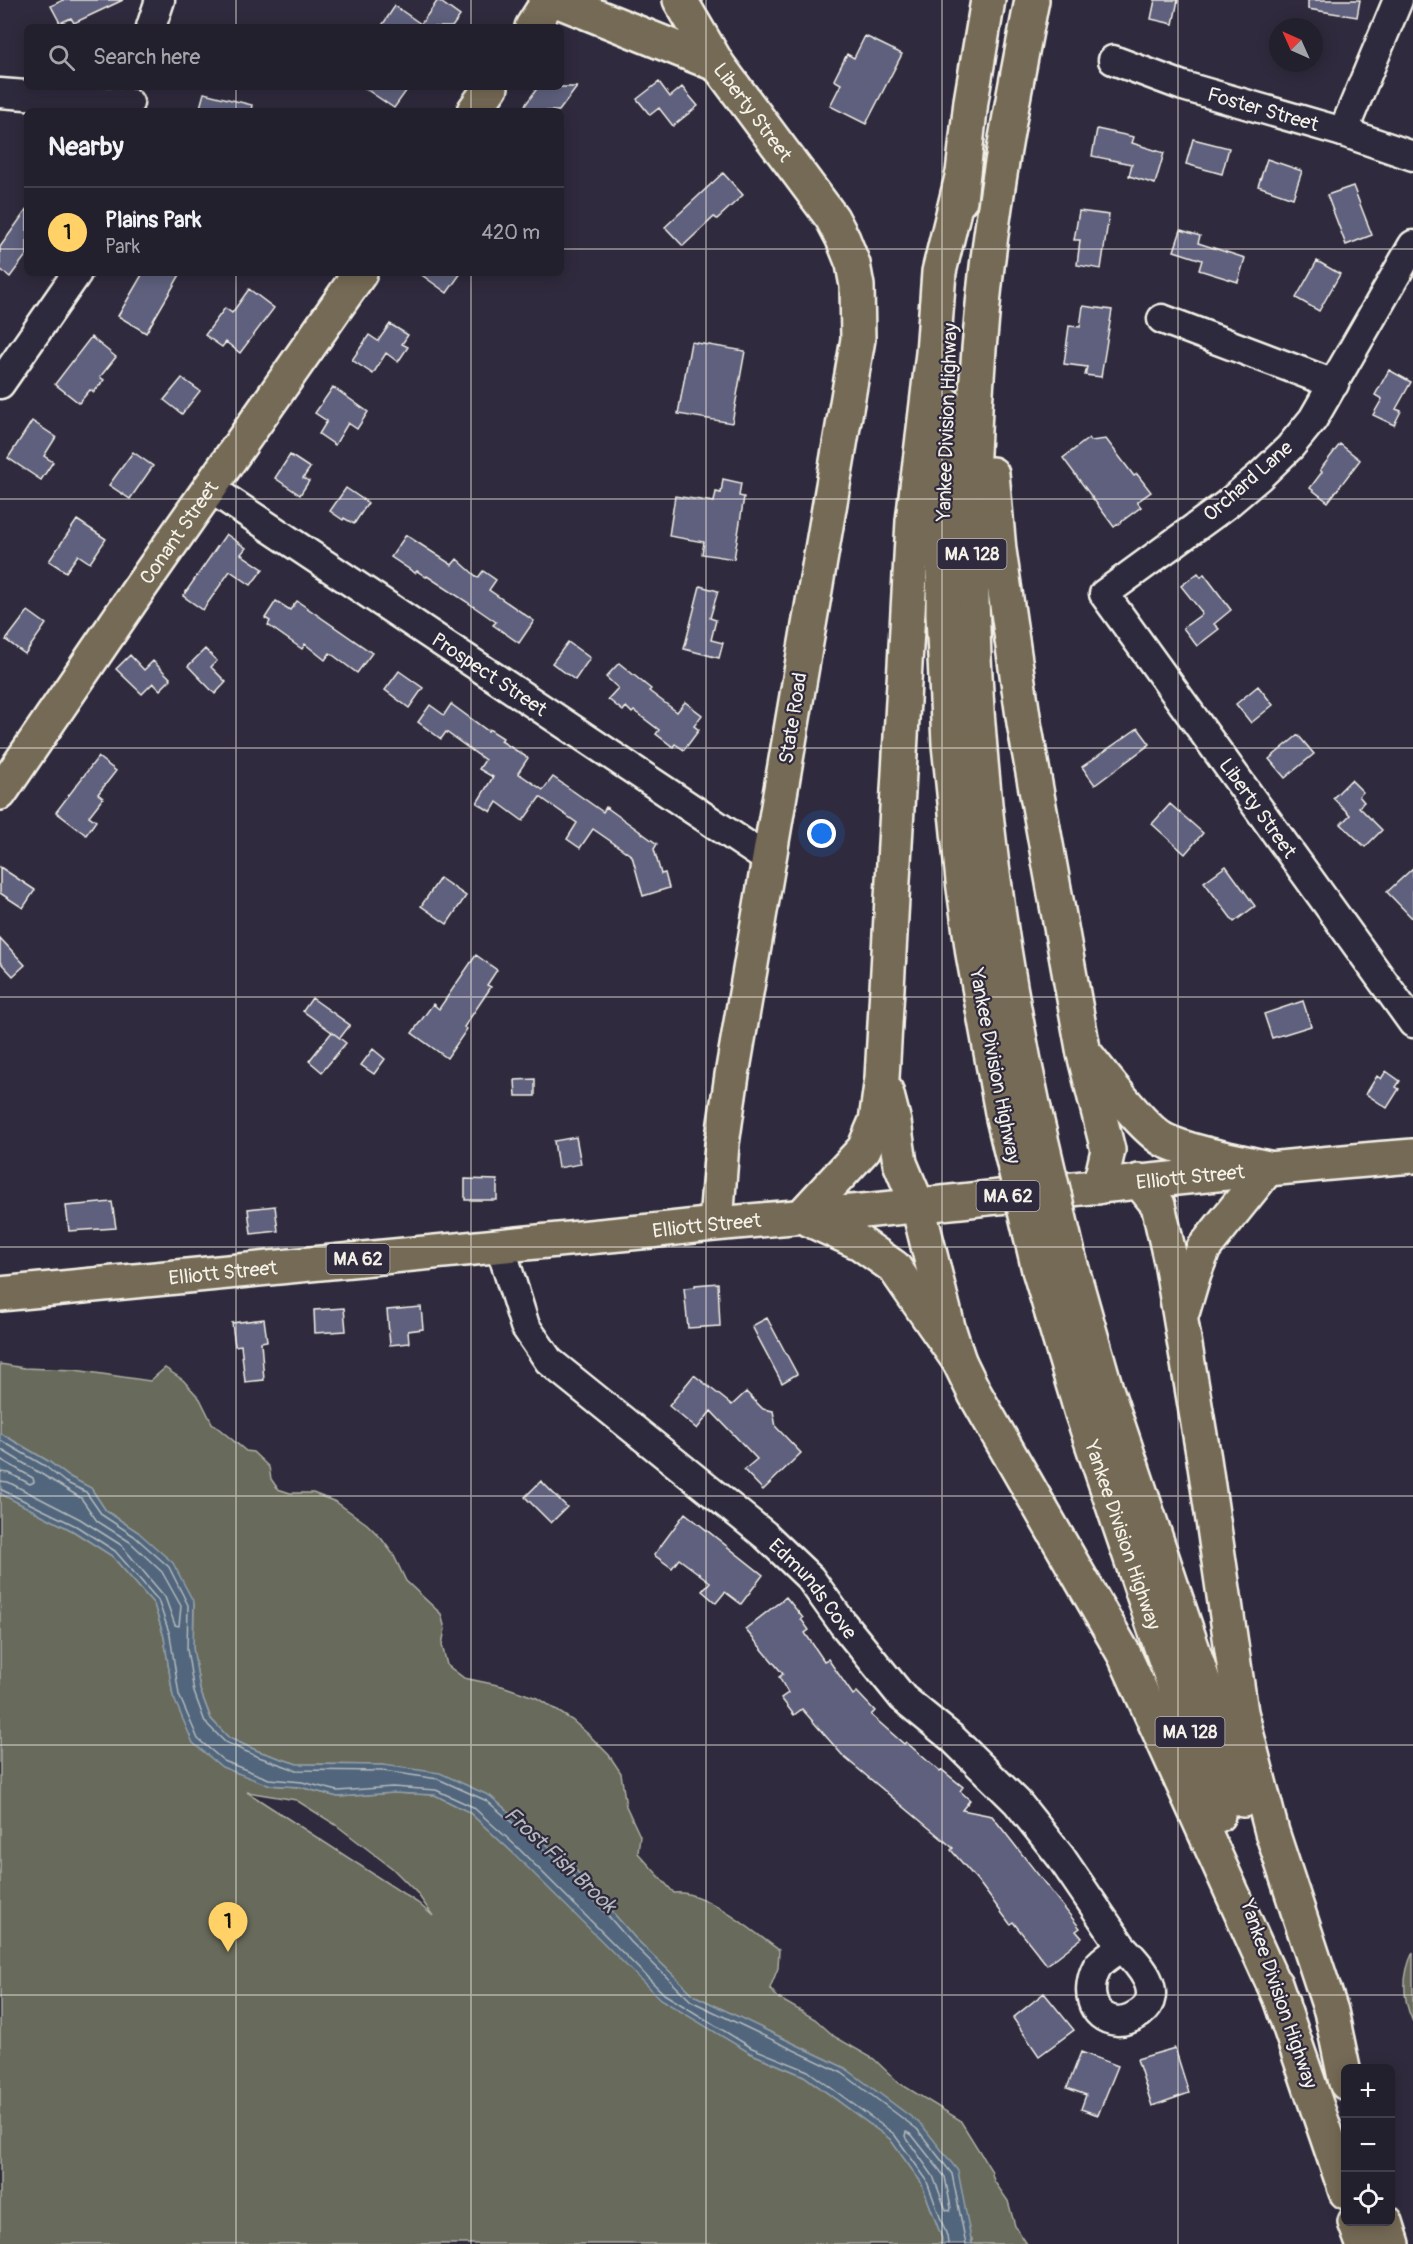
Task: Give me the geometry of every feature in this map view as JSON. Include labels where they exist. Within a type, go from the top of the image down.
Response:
[{"type":"main road","points":[[534,24],[549,0]]},
{"type":"main road","points":[[556,0],[718,64]]},
{"type":"main road","name":"Liberty Street","points":[[680,0],[718,64],[832,218]]},
{"type":"main road","name":"Yankee Division Highway","points":[[988,0],[971,101],[962,177],[949,327],[946,394],[943,615],[949,744],[973,954],[1018,1113],[1070,1262],[1106,1389],[1341,2085]]},
{"type":"main road","name":"Yankee Division Highway","points":[[1032,0],[1005,142],[985,284],[976,386],[972,507],[974,665],[981,768],[995,894],[1016,1027],[1018,1113],[1039,1270],[1082,1414],[1341,2177]]},
{"type":"main road","points":[[476,108],[489,90]]},
{"type":"main road","points":[[1005,142],[994,293],[990,408],[992,483],[999,550],[1024,723],[1084,1054],[1108,1150],[1097,1187]]},
{"type":"main road","points":[[959,1361],[894,1267],[860,1243],[802,1216],[864,1149],[876,1121],[882,1078],[913,521],[933,353],[939,272],[962,177]]},
{"type":"main road","name":"State Road","points":[[716,1223],[722,1144],[858,339],[857,286],[854,264],[832,218]]},
{"type":"main road","name":"Conant Street","points":[[0,793],[358,276]]},
{"type":"main road","points":[[1084,1054],[1146,1125],[1164,1141],[1268,1168],[1204,1248],[1194,1273],[1182,1317]]},
{"type":"main road","points":[[882,1078],[894,1122],[900,1163],[918,1206],[948,1327],[959,1361],[975,1394],[1124,1654],[1282,2003]]},
{"type":"main road","name":"Elliott Street","points":[[0,1294],[716,1223],[918,1206],[1268,1168],[1413,1156]]},
{"type":"main road","points":[[1139,1181],[1158,1205],[1182,1317],[1241,1712],[1272,1832],[1331,2011],[1342,2064]]},
{"type":"main road","points":[[1357,2226],[1363,2244]]},
{"type":"main road","points":[[1387,2226],[1393,2244]]},
{"type":"street","points":[[152,24],[160,0]]},
{"type":"street","points":[[1343,132],[1398,0]]},
{"type":"street","name":"Foster Street","points":[[1113,60],[1183,86],[1343,132],[1413,156]]},
{"type":"street","points":[[0,93],[129,100]]},
{"type":"street","name":"Orchard Lane","points":[[1104,594],[1226,505],[1290,447],[1313,419],[1413,245]]},
{"type":"street","points":[[0,384],[75,276]]},
{"type":"street","points":[[1162,319],[1334,384]]},
{"type":"street","name":"Prospect Street","points":[[210,488],[769,860]]},
{"type":"street","name":"Liberty Street","points":[[1104,594],[1413,1023]]},
{"type":"street","name":"Edmunds Cove","points":[[500,1245],[525,1326],[549,1361],[765,1535],[810,1578],[843,1624],[903,1698],[952,1737],[1017,1802],[1060,1856],[1122,1947]]},
{"type":"green space","points":[[0,1364],[24,1368],[75,1370],[150,1381],[165,1368],[183,1380],[200,1399],[212,1423],[246,1451],[253,1452],[269,1467],[271,1479],[278,1489],[290,1493],[313,1493],[336,1502],[367,1524],[393,1554],[406,1581],[441,1614],[445,1629],[442,1645],[447,1665],[464,1678],[502,1686],[537,1698],[572,1720],[588,1734],[609,1755],[621,1773],[626,1806],[640,1836],[638,1853],[674,1893],[686,1894],[714,1905],[779,1950],[778,1968],[770,1988],[778,1998],[815,2019],[835,2037],[874,2059],[899,2083],[960,2120],[991,2170],[994,2181],[1008,2201],[1015,2226],[1027,2244],[972,2244],[972,2239],[845,2068],[695,1996],[635,1938],[573,1867],[490,1796],[383,1765],[297,1764],[229,1738],[211,1719],[200,1690],[193,1648],[194,1603],[138,1532],[106,1511],[91,1488],[0,1433]]},
{"type":"green space","points":[[0,1493],[73,1531],[112,1556],[154,1604],[164,1637],[173,1696],[268,1785],[300,1787],[338,1797],[393,1793],[435,1795],[469,1812],[511,1851],[750,2053],[804,2076],[890,2139],[921,2182],[942,2238],[942,2244],[0,2244]],"holes":[[[247,1792],[296,1800],[336,1825],[392,1868],[417,1893],[433,1916],[418,1903]]]},
{"type":"green space","points":[[1413,1952],[1413,2022],[1405,1995],[1405,1978]]},
{"type":"water","name":"Frost Fish Brook","points":[[0,1433],[91,1488],[106,1511],[138,1532],[173,1563],[194,1603],[193,1648],[200,1690],[211,1719],[229,1738],[297,1764],[383,1765],[440,1773],[490,1796],[573,1867],[635,1938],[695,1996],[845,2068],[922,2125],[958,2171],[972,2244],[942,2244],[942,2238],[921,2182],[890,2139],[804,2076],[750,2053],[660,1999],[469,1812],[435,1795],[393,1793],[338,1797],[300,1787],[268,1785],[222,1767],[193,1743],[173,1696],[164,1637],[154,1604],[112,1556],[73,1531],[1,1494]]},
{"type":"building","points":[[63,0],[123,0],[74,23],[71,18],[60,23],[51,6]]},
{"type":"building","points":[[438,0],[460,16],[454,24],[421,24]]},
{"type":"building","points":[[1155,0],[1178,0],[1173,24],[1151,19]]},
{"type":"building","points":[[1308,0],[1360,0],[1357,17],[1308,9]]},
{"type":"building","points":[[395,6],[421,24],[383,24]]},
{"type":"building","points":[[865,36],[902,54],[866,124],[830,106],[841,84],[834,80],[847,54],[854,58]]},
{"type":"building","points":[[659,82],[670,97],[682,87],[698,106],[673,126],[659,108],[650,115],[637,99]]},
{"type":"building","points":[[564,87],[577,87],[561,108],[523,108],[536,90],[564,90]]},
{"type":"building","points":[[367,90],[407,90],[394,108]]},
{"type":"building","points":[[204,93],[252,105],[252,108],[200,108]]},
{"type":"building","points":[[1097,129],[1134,137],[1132,143],[1164,153],[1155,184],[1129,176],[1132,164],[1092,156]]},
{"type":"building","points":[[1193,139],[1229,148],[1222,174],[1186,164]]},
{"type":"building","points":[[1267,159],[1302,171],[1293,198],[1258,186]]},
{"type":"building","points":[[723,173],[743,195],[717,219],[714,217],[683,246],[665,227]]},
{"type":"building","points":[[1353,186],[1372,235],[1346,245],[1327,195]]},
{"type":"building","points":[[1079,211],[1109,215],[1101,269],[1077,265],[1080,240],[1074,240]]},
{"type":"building","points":[[24,213],[24,258],[10,277],[0,269],[0,247]]},
{"type":"building","points":[[1181,230],[1200,236],[1198,243],[1245,258],[1238,282],[1199,270],[1202,260],[1174,251]]},
{"type":"building","points":[[1317,261],[1340,274],[1319,311],[1296,298]]},
{"type":"building","points":[[141,276],[179,276],[146,333],[118,316]]},
{"type":"building","points":[[423,276],[459,276],[447,293]]},
{"type":"building","points":[[249,289],[274,308],[240,353],[226,342],[222,347],[205,335],[225,308],[232,313]]},
{"type":"building","points":[[1083,306],[1112,310],[1101,377],[1085,375],[1087,367],[1064,364],[1069,326],[1080,327]]},
{"type":"building","points":[[390,324],[408,335],[402,344],[408,347],[398,362],[386,353],[373,374],[352,360],[369,335],[378,341]]},
{"type":"building","points":[[91,337],[116,357],[100,377],[104,380],[94,392],[90,390],[79,403],[55,384]]},
{"type":"building","points":[[691,342],[745,351],[732,423],[678,414]]},
{"type":"building","points":[[1389,370],[1411,382],[1396,409],[1401,411],[1394,425],[1373,415],[1382,399],[1375,395]]},
{"type":"building","points":[[182,378],[200,391],[182,414],[164,400]]},
{"type":"building","points":[[333,387],[368,412],[357,429],[348,423],[335,445],[319,434],[327,421],[315,413]]},
{"type":"building","points":[[32,421],[56,437],[44,456],[53,462],[41,480],[8,458]]},
{"type":"building","points":[[1089,438],[1091,441],[1106,439],[1134,476],[1137,474],[1151,492],[1137,502],[1141,507],[1114,527],[1063,458]]},
{"type":"building","points":[[1340,444],[1360,460],[1328,502],[1310,488],[1322,472],[1320,470]]},
{"type":"building","points":[[133,452],[153,466],[130,499],[109,485]]},
{"type":"building","points":[[290,455],[310,468],[303,478],[309,481],[300,495],[275,478]]},
{"type":"building","points":[[723,479],[741,483],[739,496],[744,497],[734,559],[702,554],[704,542],[669,536],[675,496],[714,502],[716,492],[721,493]]},
{"type":"building","points":[[346,488],[368,503],[354,524],[330,511]]},
{"type":"building","points":[[77,520],[106,539],[90,563],[78,555],[66,572],[49,561]]},
{"type":"building","points":[[226,534],[246,548],[241,554],[263,569],[251,585],[230,571],[203,610],[183,596]]},
{"type":"building","points":[[406,535],[452,565],[457,559],[478,578],[483,571],[496,580],[489,590],[534,621],[519,643],[493,625],[496,622],[467,602],[427,576],[417,571],[415,573],[391,557]]},
{"type":"building","points":[[1198,573],[1201,577],[1204,574],[1231,610],[1214,624],[1219,629],[1197,646],[1183,628],[1202,614],[1181,586]]},
{"type":"building","points":[[700,586],[718,591],[710,618],[716,620],[711,640],[723,643],[719,658],[684,649]]},
{"type":"building","points":[[276,601],[290,610],[297,601],[372,653],[357,673],[330,653],[325,660],[305,644],[302,649],[268,625],[270,621],[265,618]]},
{"type":"building","points":[[28,611],[46,624],[25,654],[6,640]]},
{"type":"building","points":[[568,642],[590,658],[575,680],[552,663]]},
{"type":"building","points":[[205,649],[217,661],[211,667],[226,682],[215,694],[188,666]]},
{"type":"building","points":[[130,655],[144,670],[153,661],[171,679],[160,690],[153,683],[142,694],[116,669]]},
{"type":"building","points":[[619,663],[651,689],[649,691],[677,712],[685,702],[702,715],[694,726],[699,730],[684,750],[675,744],[673,747],[656,734],[659,730],[634,711],[632,713],[626,707],[623,711],[608,699],[618,688],[606,677]]},
{"type":"building","points":[[399,671],[423,688],[409,708],[385,690]]},
{"type":"building","points":[[1258,686],[1273,705],[1251,723],[1236,704]]},
{"type":"building","points":[[451,704],[488,731],[489,729],[503,738],[501,741],[528,758],[518,773],[543,790],[553,777],[603,812],[606,807],[657,844],[654,849],[661,874],[665,873],[669,888],[643,896],[632,856],[593,829],[580,848],[567,839],[577,823],[540,797],[523,821],[497,802],[491,812],[477,803],[493,777],[479,769],[485,760],[446,732],[441,739],[418,722],[430,705],[444,715]]},
{"type":"building","points":[[1138,728],[1150,744],[1095,785],[1082,767]]},
{"type":"building","points":[[1298,735],[1314,754],[1285,778],[1269,759]]},
{"type":"building","points":[[98,757],[116,771],[98,794],[103,798],[89,816],[96,821],[86,835],[56,812]]},
{"type":"building","points":[[1351,780],[1363,792],[1359,796],[1364,802],[1359,807],[1382,830],[1365,847],[1341,824],[1350,815],[1333,798]]},
{"type":"building","points":[[1170,804],[1203,833],[1185,854],[1152,824]]},
{"type":"building","points":[[1226,866],[1255,906],[1234,922],[1204,882]]},
{"type":"building","points":[[0,867],[35,890],[23,908],[0,893]]},
{"type":"building","points":[[1413,868],[1413,919],[1387,892]]},
{"type":"building","points":[[440,878],[466,896],[447,924],[421,906]]},
{"type":"building","points":[[0,938],[25,965],[13,976],[0,962]]},
{"type":"building","points":[[476,955],[497,970],[487,985],[491,987],[464,1027],[467,1029],[447,1058],[412,1033],[433,1004],[439,1009]]},
{"type":"building","points":[[312,998],[350,1025],[340,1038],[303,1011]]},
{"type":"building","points":[[1303,1001],[1311,1026],[1272,1038],[1264,1014]]},
{"type":"building","points":[[332,1032],[346,1043],[322,1072],[309,1061]]},
{"type":"building","points":[[373,1049],[385,1059],[374,1074],[361,1065]]},
{"type":"building","points":[[1386,1071],[1400,1081],[1396,1087],[1399,1089],[1387,1108],[1366,1094],[1377,1076],[1381,1079]]},
{"type":"building","points":[[535,1079],[535,1096],[516,1096],[515,1080]]},
{"type":"building","points":[[576,1137],[581,1164],[558,1168],[554,1141]]},
{"type":"building","points":[[465,1179],[497,1180],[497,1200],[465,1200]]},
{"type":"building","points":[[112,1202],[116,1228],[69,1231],[66,1206]]},
{"type":"building","points":[[275,1206],[278,1231],[251,1234],[248,1209]]},
{"type":"building","points":[[718,1283],[720,1326],[688,1328],[684,1288]]},
{"type":"building","points":[[421,1307],[423,1329],[408,1331],[409,1343],[390,1345],[387,1310]]},
{"type":"building","points":[[344,1308],[346,1331],[315,1333],[314,1310]]},
{"type":"building","points":[[767,1318],[797,1374],[782,1383],[752,1326]]},
{"type":"building","points":[[264,1319],[267,1341],[261,1342],[264,1380],[245,1382],[241,1345],[235,1346],[232,1323]]},
{"type":"building","points":[[694,1375],[732,1405],[746,1392],[763,1409],[773,1411],[776,1427],[801,1453],[763,1490],[744,1470],[757,1459],[711,1411],[697,1429],[669,1406]]},
{"type":"building","points":[[541,1481],[567,1507],[551,1523],[525,1497]]},
{"type":"building","points":[[685,1513],[763,1575],[741,1604],[725,1592],[716,1603],[702,1591],[710,1582],[679,1559],[672,1568],[654,1555]]},
{"type":"building","points":[[786,1597],[803,1618],[801,1619],[809,1630],[805,1633],[824,1661],[828,1659],[853,1695],[857,1692],[875,1711],[871,1715],[904,1744],[906,1742],[940,1772],[942,1770],[963,1787],[960,1791],[970,1800],[962,1810],[992,1816],[1080,1928],[1076,1931],[1082,1938],[1047,1965],[1013,1922],[1010,1924],[951,1850],[953,1848],[844,1757],[802,1709],[794,1715],[781,1698],[788,1693],[779,1677],[783,1674],[745,1629]]},
{"type":"building","points":[[1044,1993],[1074,2030],[1039,2056],[1013,2018]]},
{"type":"building","points":[[1175,2048],[1189,2093],[1152,2106],[1137,2059]]},
{"type":"building","points":[[1081,2052],[1118,2066],[1098,2115],[1081,2109],[1086,2095],[1067,2088]]},
{"type":"place","name":"Plains Park","points":[[228,1952]]}]
